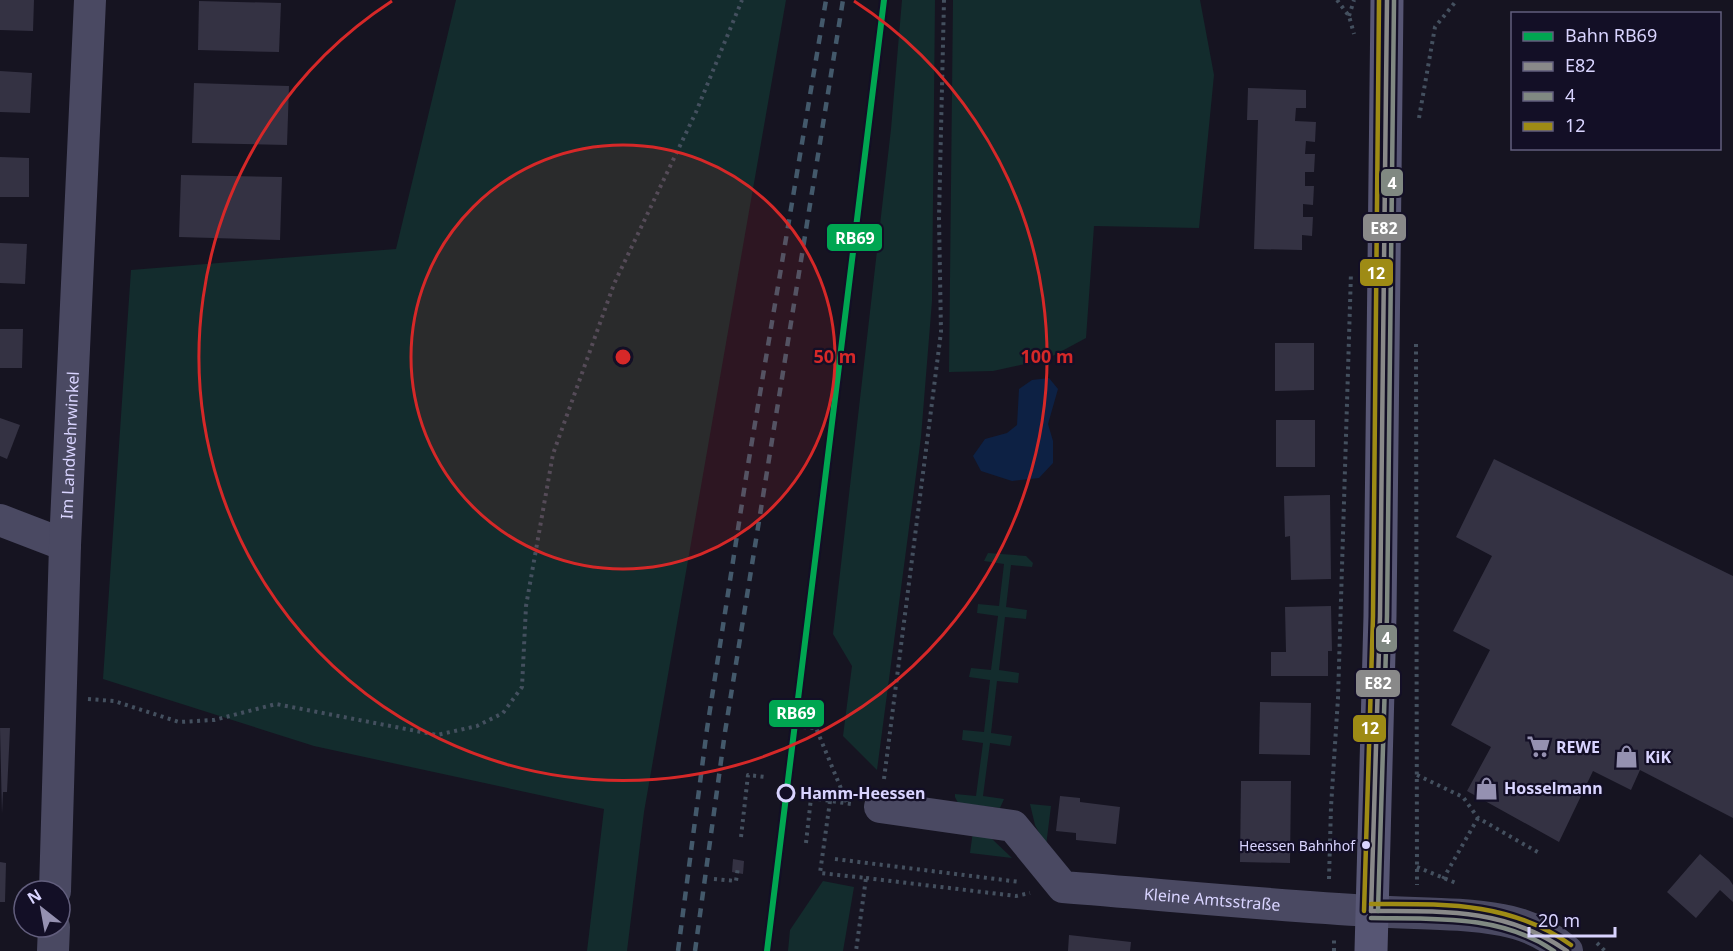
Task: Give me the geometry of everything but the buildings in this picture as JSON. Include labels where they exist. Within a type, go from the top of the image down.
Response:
[{"type":"main road","points":[[1371,951],[1380,616],[1387,0]]},
{"type":"street","name":"Im Landwehrwinkel","points":[[55,879],[65,545],[90,0]]},
{"type":"street","points":[[0,520],[65,545]]},
{"type":"street","points":[[880,807],[1012,826],[1063,887]]},
{"type":"street","name":"Kleine Amtsstraße","points":[[1063,887],[1503,920],[1527,927],[1556,942],[1567,951]]},
{"type":"path","points":[[61,696],[114,701],[179,722],[214,720],[276,704],[437,735],[477,726],[504,712],[522,687],[526,606],[553,454],[614,284],[696,112],[742,0]]},
{"type":"path","points":[[806,843],[811,798],[880,807],[941,332],[939,218],[944,0]]},
{"type":"path","points":[[1337,0],[1349,16],[1354,36]]},
{"type":"path","points":[[1349,16],[1354,0]]},
{"type":"path","points":[[1419,120],[1435,27],[1457,0]]},
{"type":"path","points":[[1334,951],[1335,908],[1329,879],[1338,698],[1351,269]]},
{"type":"path","points":[[1416,341],[1418,912]]},
{"type":"path","points":[[803,727],[816,728],[848,803]]},
{"type":"path","points":[[741,837],[748,775],[765,777]]},
{"type":"path","points":[[1417,775],[1463,797],[1478,818],[1540,854]]},
{"type":"path","points":[[830,801],[820,873],[1016,896],[1063,887]]},
{"type":"path","points":[[1443,879],[1478,818]]},
{"type":"path","points":[[835,859],[1063,887]]},
{"type":"path","points":[[714,879],[736,881],[738,867]]},
{"type":"path","points":[[856,951],[866,878]]},
{"type":"green space","points":[[456,0],[786,0],[644,812],[627,951],[587,951],[604,809],[314,746],[103,679],[131,270],[396,249]]},
{"type":"green space","points":[[902,0],[935,0],[932,301],[921,437],[877,770],[843,736],[852,666],[833,634],[891,129]]},
{"type":"green space","points":[[953,0],[1200,0],[1214,75],[1199,228],[1094,226],[1086,338],[1047,359],[993,371],[949,372]]},
{"type":"green space","points":[[988,553],[1026,556],[1033,563],[1032,567],[1011,565],[1006,607],[1027,610],[1026,619],[1005,617],[999,670],[1019,673],[1018,683],[997,681],[991,733],[1012,736],[1010,746],[990,743],[983,796],[1004,799],[1000,808],[958,803],[955,797],[955,794],[976,796],[983,743],[962,740],[963,730],[984,732],[990,680],[969,677],[971,668],[991,670],[998,616],[977,613],[978,604],[999,606],[1004,564],[984,561]]},
{"type":"green space","points":[[1030,804],[1051,806],[1046,846],[1035,825]]},
{"type":"green space","points":[[973,831],[992,839],[1012,858],[970,853]]},
{"type":"green space","points":[[823,881],[854,887],[843,951],[788,951],[790,930]]},
{"type":"water","points":[[1049,378],[1058,389],[1048,424],[1053,441],[1053,463],[1039,478],[1012,481],[981,471],[973,456],[985,439],[1007,433],[1017,425],[1019,389],[1032,380]]},
{"type":"railway","points":[[678,951],[707,729],[747,471],[826,0]]},
{"type":"railway","points":[[695,951],[725,732],[843,0]]},
{"type":"rail line","name":"RB69","points":[[767,951],[884,0]]},
{"type":"transit line","name":"12","points":[[1364,911],[1373,616],[1379,0]]},
{"type":"transit line","name":"E82","points":[[1371,911],[1380,616],[1387,0]]},
{"type":"transit line","name":"4","points":[[1378,911],[1387,616],[1394,0]]},
{"type":"transit line","name":"12","points":[[1371,904],[1450,905],[1500,913],[1524,920],[1571,945]]},
{"type":"transit line","name":"E82","points":[[1371,911],[1448,912],[1497,919],[1544,937],[1567,951]]},
{"type":"transit line","name":"4","points":[[1371,918],[1442,919],[1489,925],[1512,930],[1554,951]]},
{"type":"place","name":"REWE","points":[[1538,747]]},
{"type":"place","name":"KiK","points":[[1627,757]]},
{"type":"place","name":"Hosselmann","points":[[1486,788]]},
{"type":"place","name":"Hamm-Heessen","points":[[786,793]]},
{"type":"place","name":"Heessen Bahnhof","points":[[1366,845]]}]
